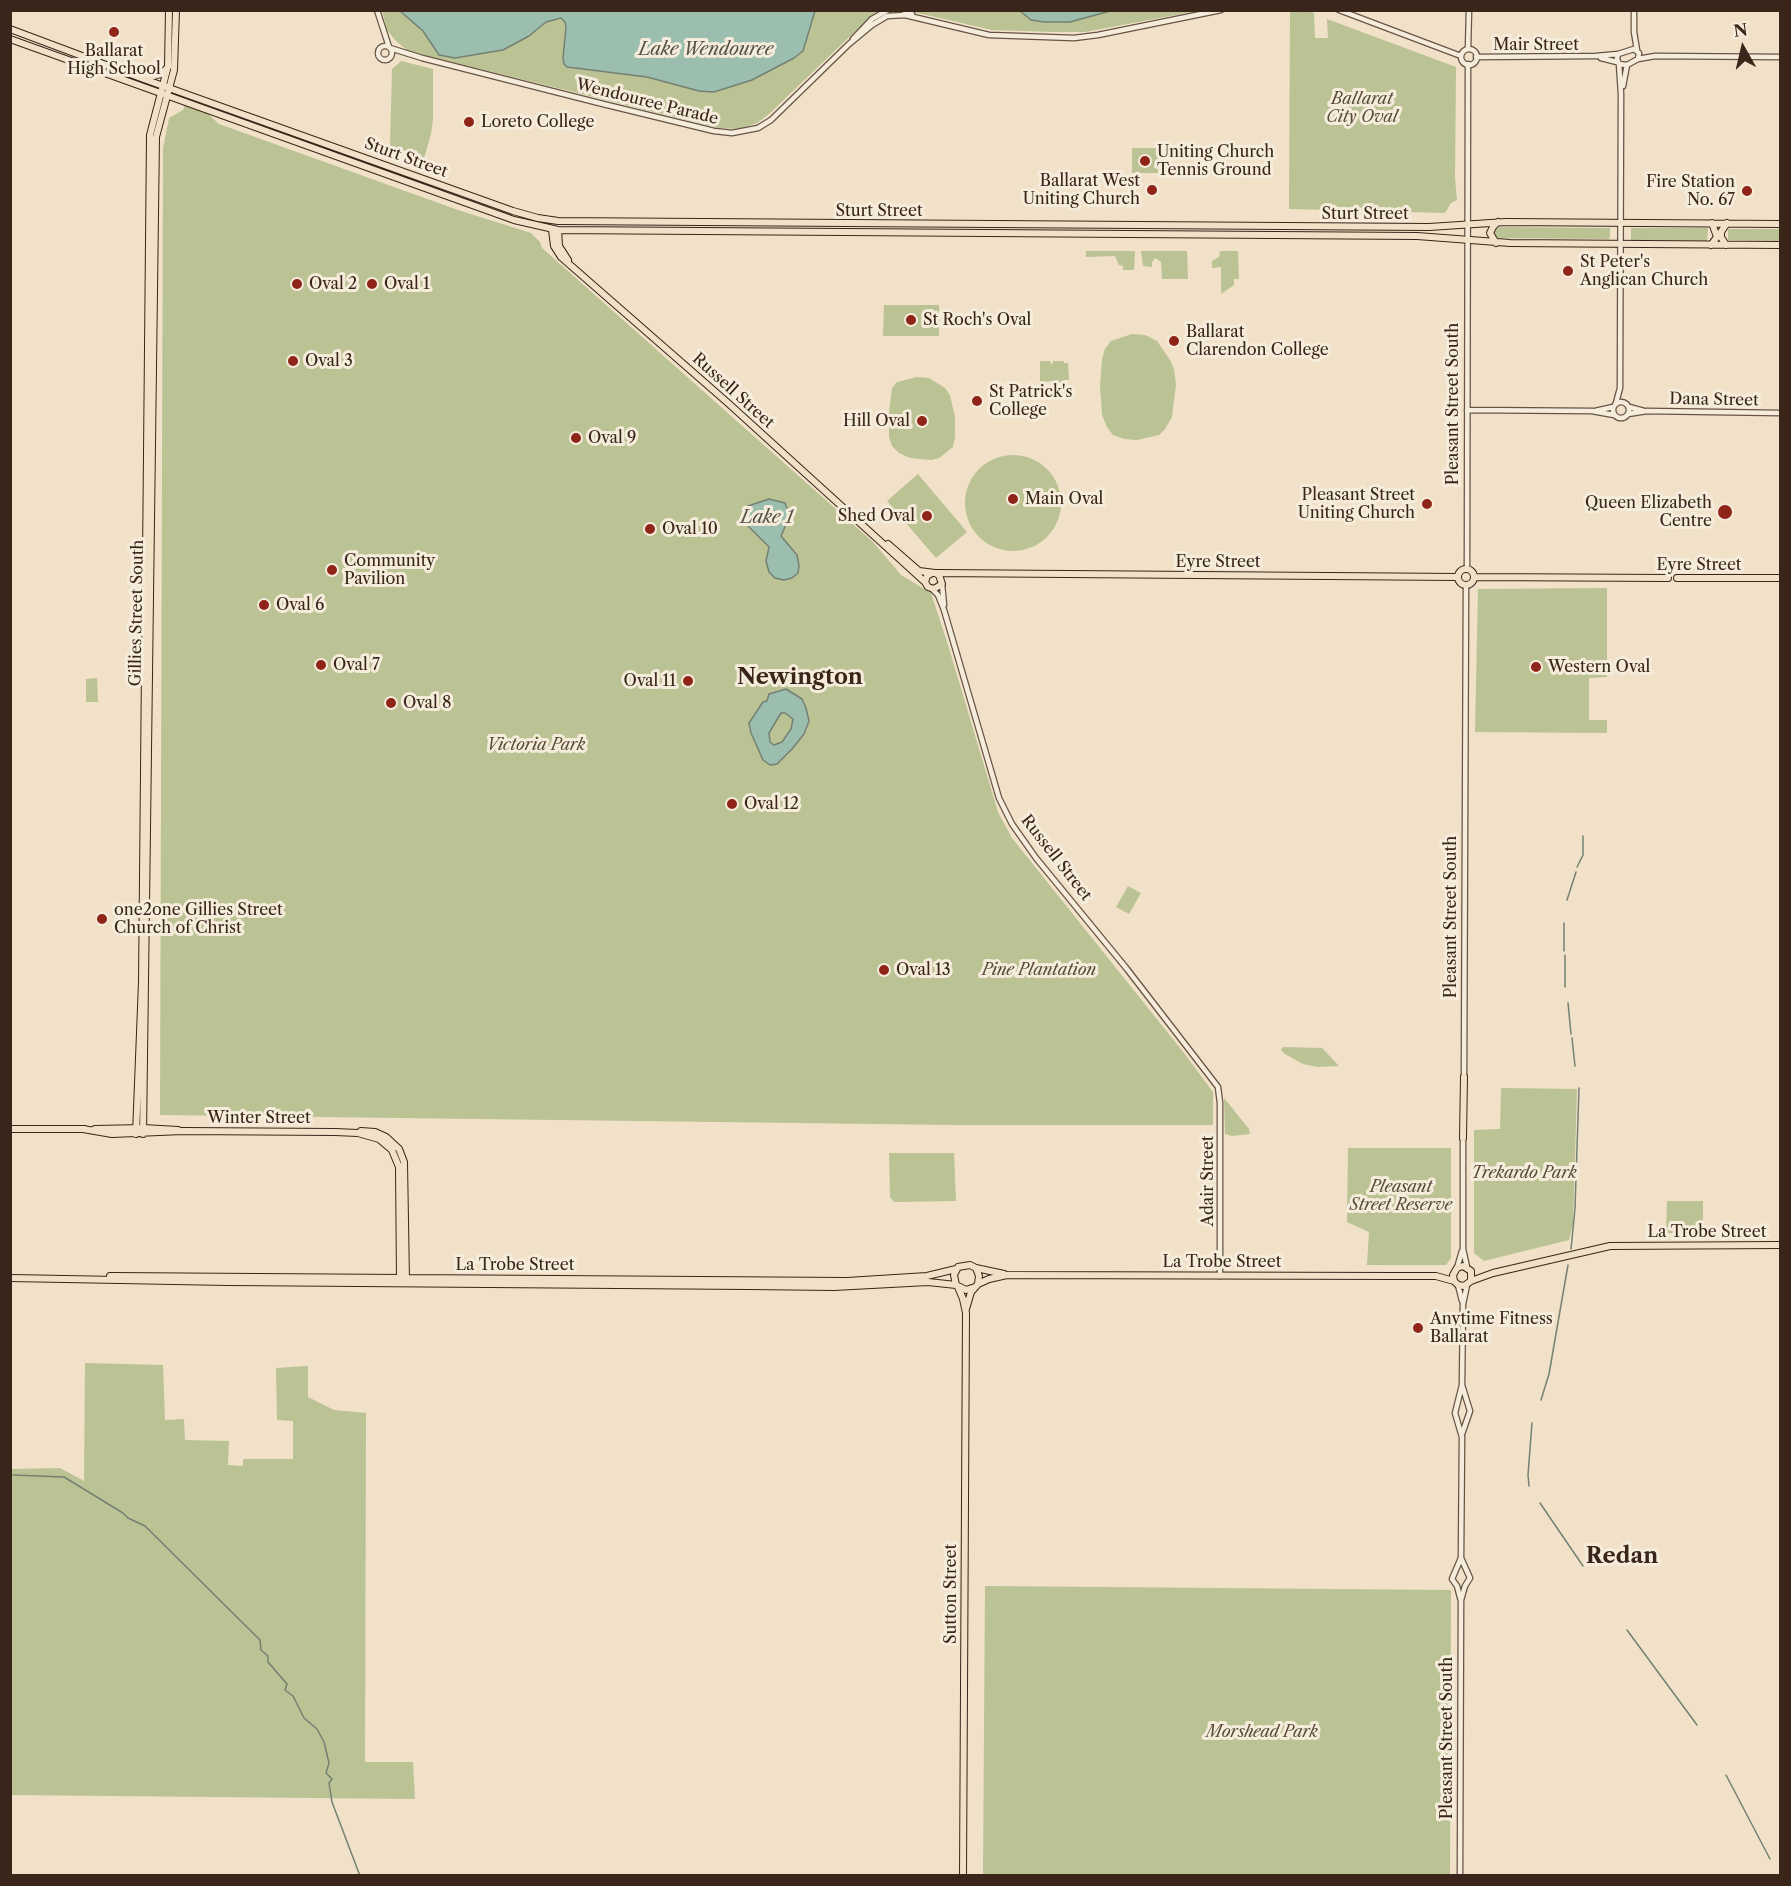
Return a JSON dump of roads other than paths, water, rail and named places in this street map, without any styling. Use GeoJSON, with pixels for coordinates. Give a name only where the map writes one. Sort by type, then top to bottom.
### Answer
{"type":"FeatureCollection","features":[{"type":"Feature","properties":{"kind":"main road"},"geometry":{"type":"LineString","coordinates":[[167,91],[169,10]]}},
{"type":"Feature","properties":{"kind":"main road"},"geometry":{"type":"LineString","coordinates":[[167,91],[175,57],[176,10]]}},
{"type":"Feature","properties":{"kind":"main road","name":"Sturt Street"},"geometry":{"type":"LineString","coordinates":[[10,29],[141,78],[167,91],[514,220],[555,230],[1417,236],[1497,243],[1780,245]]}},
{"type":"Feature","properties":{"kind":"main road","name":"Sturt Street"},"geometry":{"type":"LineString","coordinates":[[10,39],[513,211],[555,221],[1262,227],[1434,227],[1498,222],[1780,224]]}},
{"type":"Feature","properties":{"kind":"main road"},"geometry":{"type":"LineString","coordinates":[[141,78],[157,76],[168,66]]}},
{"type":"Feature","properties":{"kind":"main road","name":"Gillies Street South"},"geometry":{"type":"LineString","coordinates":[[140,1131],[144,982],[152,208],[157,133],[167,91]]}},
{"type":"Feature","properties":{"kind":"main road"},"geometry":{"type":"LineString","coordinates":[[1497,243],[1491,237],[1490,232],[1498,222]]}},
{"type":"Feature","properties":{"kind":"main road"},"geometry":{"type":"LineString","coordinates":[[1712,223],[1717,237],[1712,245]]}},
{"type":"Feature","properties":{"kind":"main road"},"geometry":{"type":"LineString","coordinates":[[1726,223],[1721,235],[1726,245]]}},
{"type":"Feature","properties":{"kind":"main road","name":"Russell Street"},"geometry":{"type":"LineString","coordinates":[[555,230],[561,254],[925,582]]}},
{"type":"Feature","properties":{"kind":"main road","name":"Russell Street"},"geometry":{"type":"LineString","coordinates":[[909,566],[921,572],[934,573]]}},
{"type":"Feature","properties":{"kind":"main road"},"geometry":{"type":"LineString","coordinates":[[1467,569],[1474,577],[1472,583],[1466,585],[1460,583],[1458,577],[1461,571],[1467,569]]}},
{"type":"Feature","properties":{"kind":"main road"},"geometry":{"type":"LineString","coordinates":[[934,573],[941,577],[942,583],[938,588],[932,589],[925,582],[927,576],[934,573]]}},
{"type":"Feature","properties":{"kind":"main road","name":"Eyre Street"},"geometry":{"type":"LineString","coordinates":[[934,573],[1458,577]]}},
{"type":"Feature","properties":{"kind":"main road","name":"Eyre Street"},"geometry":{"type":"LineString","coordinates":[[942,583],[956,576],[978,574]]}},
{"type":"Feature","properties":{"kind":"main road","name":"Eyre Street"},"geometry":{"type":"LineString","coordinates":[[1474,577],[1668,578]]}},
{"type":"Feature","properties":{"kind":"main road","name":"Eyre Street"},"geometry":{"type":"LineString","coordinates":[[1677,578],[1780,579]]}},
{"type":"Feature","properties":{"kind":"main road","name":"Gillies Street South"},"geometry":{"type":"LineString","coordinates":[[140,1131],[136,1106],[144,982]]}},
{"type":"Feature","properties":{"kind":"main road","name":"Pleasant Street South"},"geometry":{"type":"LineString","coordinates":[[1463,1138],[1464,1077]]}},
{"type":"Feature","properties":{"kind":"main road","name":"Winter Street"},"geometry":{"type":"LineString","coordinates":[[10,1129],[83,1129],[103,1133],[140,1131],[375,1132],[386,1137],[406,1171],[403,1281]]}},
{"type":"Feature","properties":{"kind":"main road","name":"La Trobe Street"},"geometry":{"type":"LineString","coordinates":[[1436,1276],[1456,1283],[1469,1283],[1493,1273],[1616,1245],[1780,1245]]}},
{"type":"Feature","properties":{"kind":"main road"},"geometry":{"type":"LineString","coordinates":[[966,1264],[976,1268],[980,1276],[976,1285],[966,1290],[957,1286],[954,1278],[957,1269],[966,1264]]}},
{"type":"Feature","properties":{"kind":"main road","name":"La Trobe Street"},"geometry":{"type":"LineString","coordinates":[[976,1268],[1007,1275],[1436,1276],[1455,1270],[1469,1269],[1493,1273]]}},
{"type":"Feature","properties":{"kind":"main road","name":"La Trobe Street"},"geometry":{"type":"LineString","coordinates":[[608,1282],[847,1281],[927,1276],[957,1269]]}},
{"type":"Feature","properties":{"kind":"main road"},"geometry":{"type":"LineString","coordinates":[[1469,1269],[1469,1283]]}},
{"type":"Feature","properties":{"kind":"main road"},"geometry":{"type":"LineString","coordinates":[[1455,1270],[1456,1283]]}},
{"type":"Feature","properties":{"kind":"main road","name":"La Trobe Street"},"geometry":{"type":"LineString","coordinates":[[976,1285],[1007,1275]]}},
{"type":"Feature","properties":{"kind":"main road","name":"La Trobe Street"},"geometry":{"type":"LineString","coordinates":[[10,1278],[521,1281],[834,1287],[928,1282],[957,1286]]}},
{"type":"Feature","properties":{"kind":"main road","name":"Sutton Street"},"geometry":{"type":"LineString","coordinates":[[963,1875],[966,1313],[969,1298],[976,1285]]}},
{"type":"Feature","properties":{"kind":"main road","name":"Sutton Street"},"geometry":{"type":"LineString","coordinates":[[957,1286],[966,1313]]}},
{"type":"Feature","properties":{"kind":"street"},"geometry":{"type":"LineString","coordinates":[[377,10],[382,30],[392,53],[389,60]]}},
{"type":"Feature","properties":{"kind":"street","name":"Wendouree Parade"},"geometry":{"type":"LineString","coordinates":[[849,44],[869,21],[888,10]]}},
{"type":"Feature","properties":{"kind":"street","name":"Wendouree Parade"},"geometry":{"type":"LineString","coordinates":[[902,10],[917,17]]}},
{"type":"Feature","properties":{"kind":"street","name":"Wendouree Parade"},"geometry":{"type":"LineString","coordinates":[[390,48],[714,131],[732,133],[753,130],[771,120],[849,44],[884,17],[897,15],[917,17],[989,35],[1074,38],[1221,10]]}},
{"type":"Feature","properties":{"kind":"street"},"geometry":{"type":"LineString","coordinates":[[1339,10],[1461,56]]}},
{"type":"Feature","properties":{"kind":"street"},"geometry":{"type":"LineString","coordinates":[[1468,10],[1468,49]]}},
{"type":"Feature","properties":{"kind":"street"},"geometry":{"type":"LineString","coordinates":[[1634,10],[1638,59]]}},
{"type":"Feature","properties":{"kind":"street"},"geometry":{"type":"LineString","coordinates":[[382,30],[379,58],[384,61],[409,54]]}},
{"type":"Feature","properties":{"kind":"street"},"geometry":{"type":"LineString","coordinates":[[1629,50],[1634,32]]}},
{"type":"Feature","properties":{"kind":"street"},"geometry":{"type":"LineString","coordinates":[[379,49],[384,46],[390,48]]}},
{"type":"Feature","properties":{"kind":"street"},"geometry":{"type":"LineString","coordinates":[[1468,49],[1475,52],[1476,57],[1474,62],[1468,64],[1463,62],[1461,56],[1463,51],[1468,49]]}},
{"type":"Feature","properties":{"kind":"street","name":"Mair Street"},"geometry":{"type":"LineString","coordinates":[[1476,57],[1596,56],[1618,54],[1629,50],[1637,51]]}},
{"type":"Feature","properties":{"kind":"street"},"geometry":{"type":"LineString","coordinates":[[1637,51],[1655,56]]}},
{"type":"Feature","properties":{"kind":"street"},"geometry":{"type":"LineString","coordinates":[[1467,410],[1592,411],[1614,415],[1620,388],[1621,94],[1618,54]]}},
{"type":"Feature","properties":{"kind":"street","name":"Mair Street"},"geometry":{"type":"LineString","coordinates":[[1596,56],[1627,65]]}},
{"type":"Feature","properties":{"kind":"street"},"geometry":{"type":"LineString","coordinates":[[1621,94],[1627,65],[1638,59],[1655,56],[1780,57]]}},
{"type":"Feature","properties":{"kind":"street","name":"Pleasant Street South"},"geometry":{"type":"LineString","coordinates":[[1467,569],[1468,64]]}},
{"type":"Feature","properties":{"kind":"street","name":"Russell Street"},"geometry":{"type":"LineString","coordinates":[[555,221],[555,230]]}},
{"type":"Feature","properties":{"kind":"street"},"geometry":{"type":"LineString","coordinates":[[1620,388],[1628,414]]}},
{"type":"Feature","properties":{"kind":"street"},"geometry":{"type":"LineString","coordinates":[[1592,411],[1615,405]]}},
{"type":"Feature","properties":{"kind":"street","name":"Dana Street"},"geometry":{"type":"LineString","coordinates":[[1615,405],[1627,405],[1647,411]]}},
{"type":"Feature","properties":{"kind":"street","name":"Dana Street"},"geometry":{"type":"LineString","coordinates":[[1614,415],[1622,418],[1628,414],[1647,411],[1780,413]]}},
{"type":"Feature","properties":{"kind":"street","name":"Eyre Street"},"geometry":{"type":"LineString","coordinates":[[1668,578],[1677,578]]}},
{"type":"Feature","properties":{"kind":"street","name":"Russell Street"},"geometry":{"type":"LineString","coordinates":[[942,583],[944,610]]}},
{"type":"Feature","properties":{"kind":"street","name":"Pleasant Street South"},"geometry":{"type":"LineString","coordinates":[[1464,1077],[1466,585]]}},
{"type":"Feature","properties":{"kind":"street","name":"Russell Street"},"geometry":{"type":"LineString","coordinates":[[932,589],[938,595],[944,610],[999,798],[1008,817],[1036,858],[1127,969],[1218,1087]]}},
{"type":"Feature","properties":{"kind":"street","name":"Adair Street"},"geometry":{"type":"LineString","coordinates":[[1218,1087],[1220,1103],[1220,1276]]}},
{"type":"Feature","properties":{"kind":"street","name":"Pleasant Street South"},"geometry":{"type":"LineString","coordinates":[[1463,1138],[1463,1249],[1469,1269]]}},
{"type":"Feature","properties":{"kind":"street","name":"Pleasant Street South"},"geometry":{"type":"LineString","coordinates":[[1455,1270],[1463,1249]]}},
{"type":"Feature","properties":{"kind":"street"},"geometry":{"type":"LineString","coordinates":[[1456,1283],[1463,1304]]}},
{"type":"Feature","properties":{"kind":"street"},"geometry":{"type":"LineString","coordinates":[[1462,1437],[1455,1413],[1462,1385],[1463,1304],[1469,1283]]}},
{"type":"Feature","properties":{"kind":"street"},"geometry":{"type":"LineString","coordinates":[[1461,1558],[1470,1578],[1465,1586],[1457,1586],[1452,1579],[1461,1558],[1462,1437],[1470,1410],[1462,1385]]}},
{"type":"Feature","properties":{"kind":"street"},"geometry":{"type":"LineString","coordinates":[[1457,1406],[1467,1405]]}},
{"type":"Feature","properties":{"kind":"street"},"geometry":{"type":"LineString","coordinates":[[1457,1417],[1462,1419],[1467,1417]]}},
{"type":"Feature","properties":{"kind":"street"},"geometry":{"type":"LineString","coordinates":[[1457,1570],[1465,1570]]}},
{"type":"Feature","properties":{"kind":"street","name":"Pleasant Street South"},"geometry":{"type":"LineString","coordinates":[[1457,1586],[1461,1601]]}},
{"type":"Feature","properties":{"kind":"street","name":"Pleasant Street South"},"geometry":{"type":"LineString","coordinates":[[1460,1875],[1461,1601],[1465,1586]]}},
{"type":"Feature","properties":{"kind":"water","name":"Lake Wendouree"},"geometry":{"type":"Polygon","coordinates":[[[400,11],[815,11],[803,51],[752,80],[714,92],[699,91],[647,77],[567,67],[563,58],[566,27],[561,18],[546,22],[529,36],[503,50],[455,58],[439,55],[423,31],[400,11]]]}},
{"type":"Feature","properties":{"kind":"water"},"geometry":{"type":"Polygon","coordinates":[[[1020,11],[1110,11],[1070,22],[1044,22],[1031,20],[1020,11]]]}},
{"type":"Feature","properties":{"kind":"water","name":"Lake 1"},"geometry":{"type":"Polygon","coordinates":[[[769,499],[785,503],[788,520],[781,536],[797,555],[798,573],[784,580],[775,578],[769,572],[766,561],[769,547],[747,525],[744,515],[748,506],[769,499]]]}},
{"type":"Feature","properties":{"kind":"water"},"geometry":{"type":"Polygon","coordinates":[[[786,689],[802,699],[809,721],[804,734],[792,749],[777,764],[770,765],[763,760],[749,723],[763,702],[767,701],[769,694],[786,689]],[[781,713],[769,733],[770,742],[774,745],[782,742],[791,729],[793,719],[781,713]]]}},
{"type":"Feature","properties":{"kind":"waterway"},"geometry":{"type":"LineString","coordinates":[[1577,867],[1583,855],[1583,836]]}},
{"type":"Feature","properties":{"kind":"waterway"},"geometry":{"type":"LineString","coordinates":[[1567,900],[1576,872]]}},
{"type":"Feature","properties":{"kind":"waterway"},"geometry":{"type":"LineString","coordinates":[[1564,923],[1564,951]]}},
{"type":"Feature","properties":{"kind":"waterway"},"geometry":{"type":"LineString","coordinates":[[1565,955],[1565,987]]}},
{"type":"Feature","properties":{"kind":"waterway"},"geometry":{"type":"LineString","coordinates":[[1568,1003],[1571,1034]]}},
{"type":"Feature","properties":{"kind":"waterway"},"geometry":{"type":"LineString","coordinates":[[1572,1038],[1575,1066]]}},
{"type":"Feature","properties":{"kind":"waterway"},"geometry":{"type":"LineString","coordinates":[[1571,1249],[1575,1208],[1579,1088]]}},
{"type":"Feature","properties":{"kind":"waterway"},"geometry":{"type":"LineString","coordinates":[[1541,1400],[1549,1374],[1568,1265]]}},
{"type":"Feature","properties":{"kind":"waterway"},"geometry":{"type":"LineString","coordinates":[[1529,1486],[1532,1423]]}},
{"type":"Feature","properties":{"kind":"waterway"},"geometry":{"type":"LineString","coordinates":[[13,1475],[64,1477],[128,1518],[145,1526],[260,1640],[261,1650],[268,1656],[268,1662],[287,1684],[285,1690],[293,1696],[304,1718],[317,1729],[324,1742],[329,1763],[326,1773],[332,1779],[329,1783],[332,1802],[360,1876]]}},
{"type":"Feature","properties":{"kind":"waterway"},"geometry":{"type":"LineString","coordinates":[[1540,1503],[1583,1566]]}},
{"type":"Feature","properties":{"kind":"waterway"},"geometry":{"type":"LineString","coordinates":[[1627,1630],[1697,1725]]}},
{"type":"Feature","properties":{"kind":"waterway"},"geometry":{"type":"LineString","coordinates":[[1726,1775],[1770,1859]]}},
{"type":"Feature","properties":{"kind":"place","name":"Ballarat High School"},"geometry":{"type":"Point","coordinates":[114,32]}},
{"type":"Feature","properties":{"kind":"place","name":"Loreto College"},"geometry":{"type":"Point","coordinates":[469,122]}},
{"type":"Feature","properties":{"kind":"place","name":"Uniting Church Tennis Ground"},"geometry":{"type":"Point","coordinates":[1145,161]}},
{"type":"Feature","properties":{"kind":"place","name":"Ballarat West Uniting Church"},"geometry":{"type":"Point","coordinates":[1152,190]}},
{"type":"Feature","properties":{"kind":"place","name":"Fire Station No. 67"},"geometry":{"type":"Point","coordinates":[1747,191]}},
{"type":"Feature","properties":{"kind":"place","name":"St Peter's Anglican Church"},"geometry":{"type":"Point","coordinates":[1568,271]}},
{"type":"Feature","properties":{"kind":"place","name":"Oval 2"},"geometry":{"type":"Point","coordinates":[297,284]}},
{"type":"Feature","properties":{"kind":"place","name":"Oval 1"},"geometry":{"type":"Point","coordinates":[372,284]}},
{"type":"Feature","properties":{"kind":"place","name":"St Roch's Oval"},"geometry":{"type":"Point","coordinates":[911,320]}},
{"type":"Feature","properties":{"kind":"place","name":"Ballarat Clarendon College"},"geometry":{"type":"Point","coordinates":[1174,341]}},
{"type":"Feature","properties":{"kind":"place","name":"Oval 3"},"geometry":{"type":"Point","coordinates":[293,361]}},
{"type":"Feature","properties":{"kind":"place","name":"St Patrick's College"},"geometry":{"type":"Point","coordinates":[977,401]}},
{"type":"Feature","properties":{"kind":"place","name":"Hill Oval"},"geometry":{"type":"Point","coordinates":[922,421]}},
{"type":"Feature","properties":{"kind":"place","name":"Oval 9"},"geometry":{"type":"Point","coordinates":[576,438]}},
{"type":"Feature","properties":{"kind":"place","name":"Main Oval"},"geometry":{"type":"Point","coordinates":[1013,499]}},
{"type":"Feature","properties":{"kind":"place","name":"Pleasant Street Uniting Church"},"geometry":{"type":"Point","coordinates":[1427,504]}},
{"type":"Feature","properties":{"kind":"place","name":"Queen Elizabeth Centre"},"geometry":{"type":"Point","coordinates":[1725,512]}},
{"type":"Feature","properties":{"kind":"place","name":"Shed Oval"},"geometry":{"type":"Point","coordinates":[927,516]}},
{"type":"Feature","properties":{"kind":"place","name":"Oval 10"},"geometry":{"type":"Point","coordinates":[650,529]}},
{"type":"Feature","properties":{"kind":"place","name":"Community Pavilion"},"geometry":{"type":"Point","coordinates":[332,570]}},
{"type":"Feature","properties":{"kind":"place","name":"Oval 6"},"geometry":{"type":"Point","coordinates":[264,605]}},
{"type":"Feature","properties":{"kind":"place","name":"Oval 7"},"geometry":{"type":"Point","coordinates":[321,665]}},
{"type":"Feature","properties":{"kind":"place","name":"Western Oval"},"geometry":{"type":"Point","coordinates":[1536,667]}},
{"type":"Feature","properties":{"kind":"place","name":"Oval 11"},"geometry":{"type":"Point","coordinates":[688,681]}},
{"type":"Feature","properties":{"kind":"place","name":"Oval 8"},"geometry":{"type":"Point","coordinates":[391,703]}},
{"type":"Feature","properties":{"kind":"place","name":"Oval 12"},"geometry":{"type":"Point","coordinates":[732,804]}},
{"type":"Feature","properties":{"kind":"place","name":"one2one Gillies Street Church of Christ"},"geometry":{"type":"Point","coordinates":[102,919]}},
{"type":"Feature","properties":{"kind":"place","name":"Oval 13"},"geometry":{"type":"Point","coordinates":[884,970]}},
{"type":"Feature","properties":{"kind":"place","name":"Anytime Fitness Ballarat"},"geometry":{"type":"Point","coordinates":[1418,1328]}},
{"type":"Feature","properties":{"kind":"district","name":"Newington"},"geometry":{"type":"Point","coordinates":[800,678]}},
{"type":"Feature","properties":{"kind":"district","name":"Redan"},"geometry":{"type":"Point","coordinates":[1622,1557]}},
{"type":"Feature","properties":{"kind":"park label","name":"Ballarat City Oval"},"geometry":{"type":"Point","coordinates":[1362,108]}},
{"type":"Feature","properties":{"kind":"park label","name":"Victoria Park"},"geometry":{"type":"Point","coordinates":[536,745]}},
{"type":"Feature","properties":{"kind":"park label","name":"Pine Plantation"},"geometry":{"type":"Point","coordinates":[1039,970]}},
{"type":"Feature","properties":{"kind":"park label","name":"Trekardo Park"},"geometry":{"type":"Point","coordinates":[1524,1173]}},
{"type":"Feature","properties":{"kind":"park label","name":"Pleasant Street Reserve"},"geometry":{"type":"Point","coordinates":[1401,1196]}},
{"type":"Feature","properties":{"kind":"park label","name":"Morshead Park"},"geometry":{"type":"Point","coordinates":[1262,1732]}}]}
